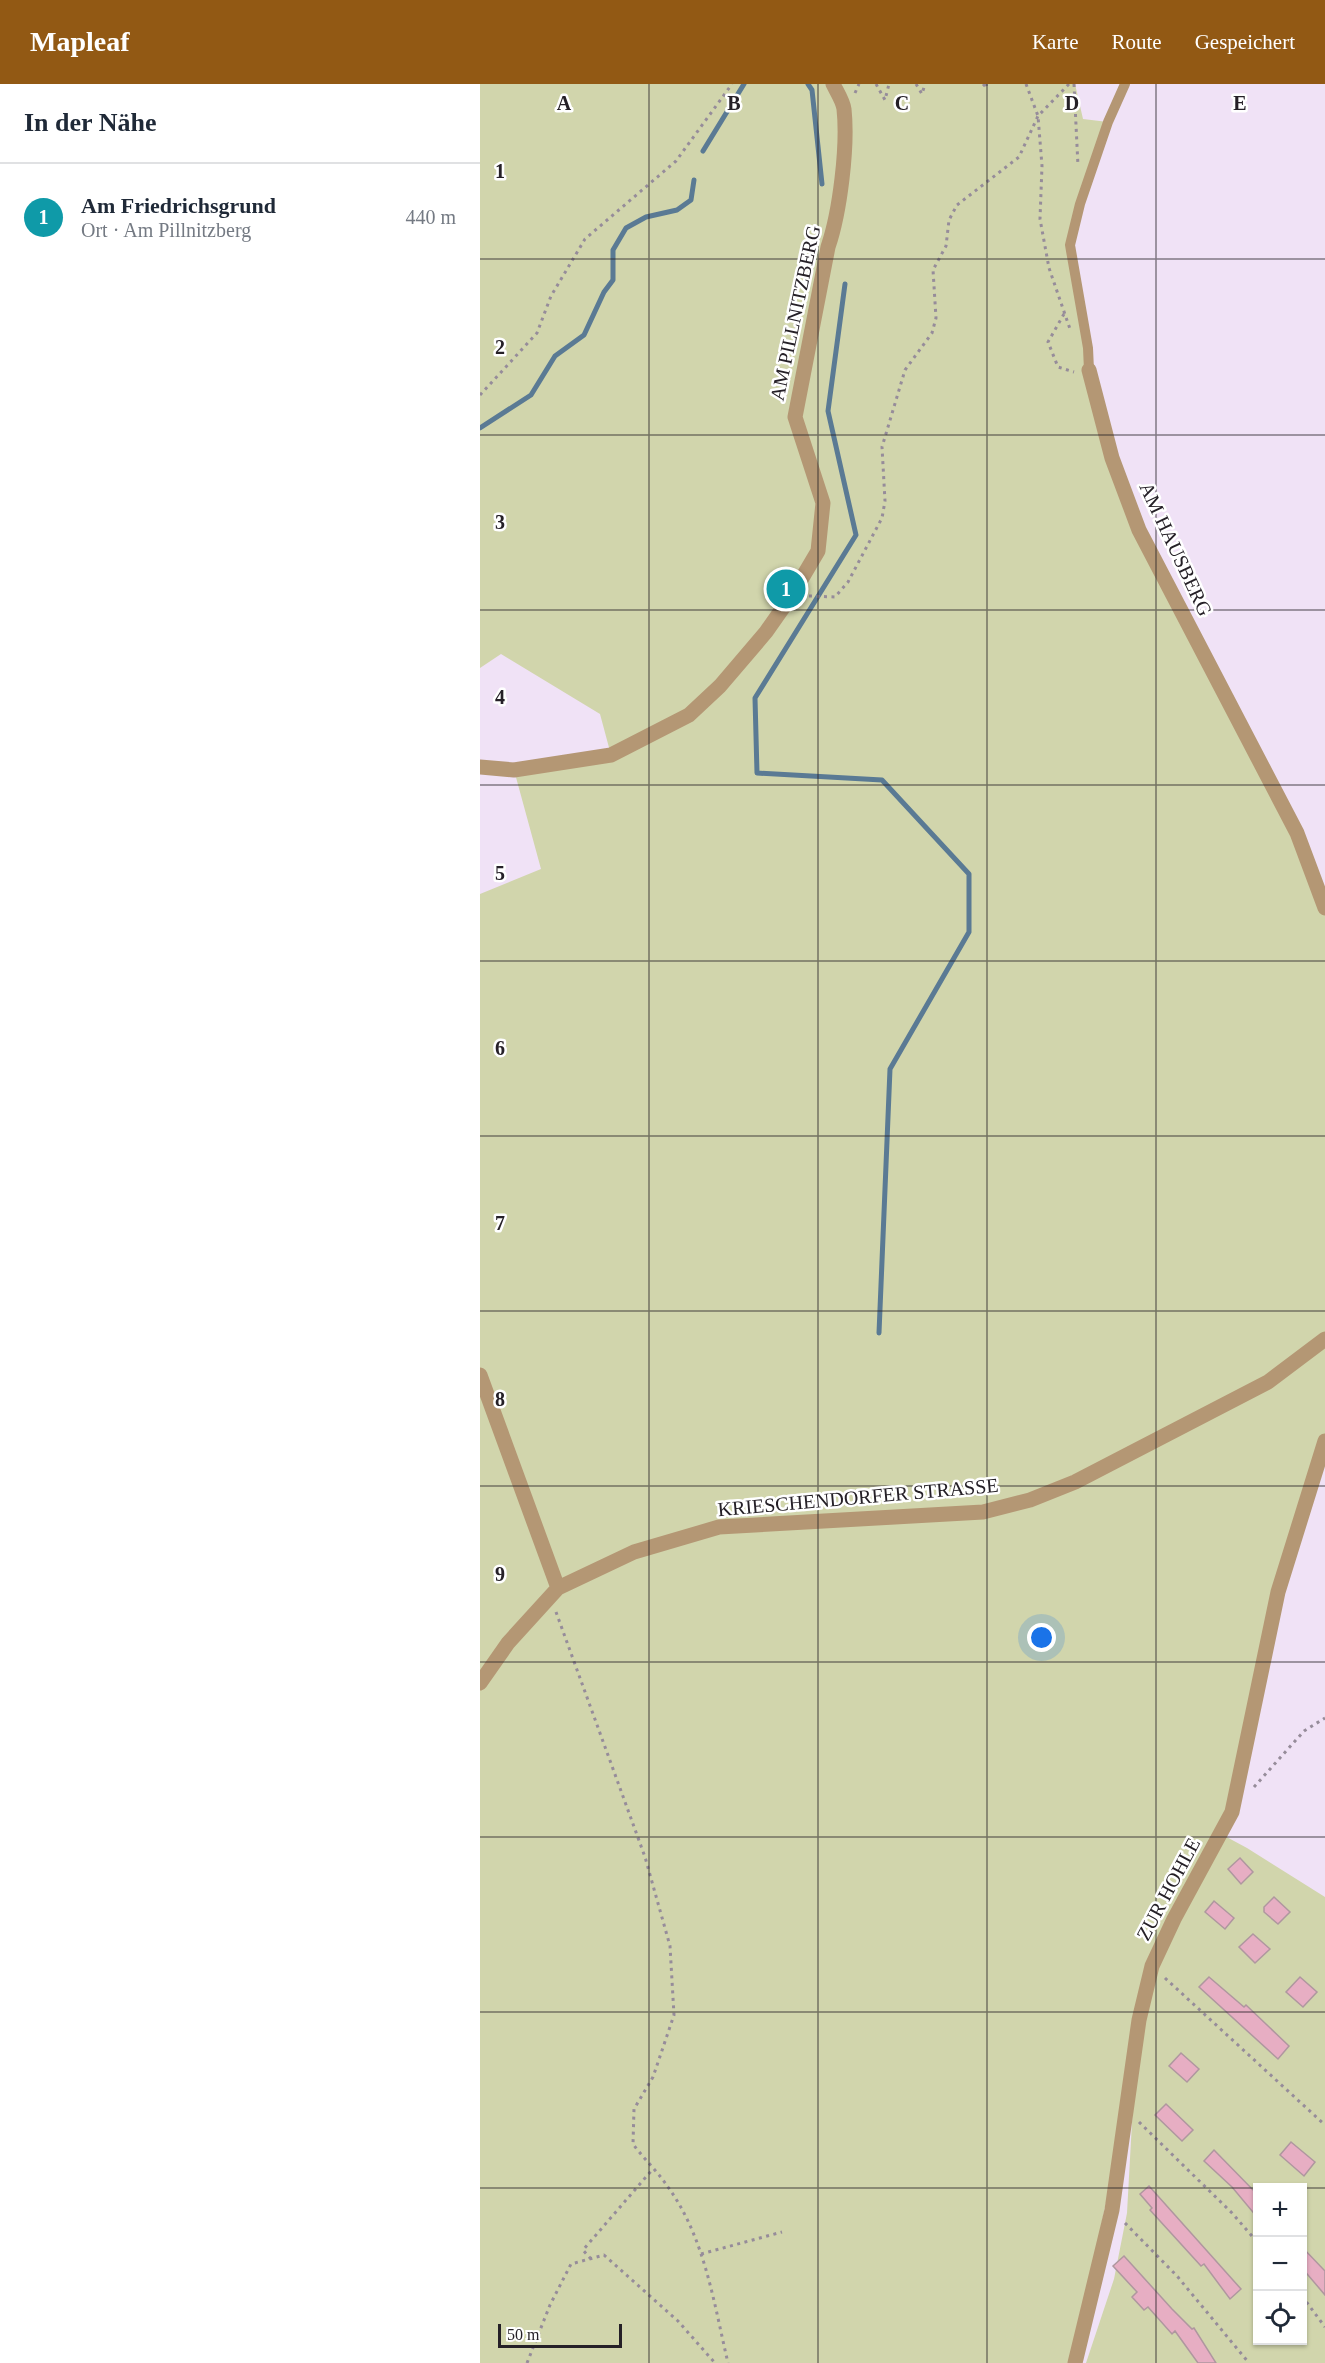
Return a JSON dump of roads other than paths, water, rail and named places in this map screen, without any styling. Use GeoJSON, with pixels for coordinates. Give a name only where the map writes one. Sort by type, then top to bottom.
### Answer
{"type":"FeatureCollection","features":[{"type":"Feature","properties":{"kind":"street","name":"AM PILLNITZBERG"},"geometry":{"type":"LineString","coordinates":[[480,767],[514,770],[611,755],[689,715],[720,686],[766,632],[792,595],[818,551],[823,503],[795,417],[828,247],[835,226],[839,191],[844,107],[833,84]]}},
{"type":"Feature","properties":{"kind":"street","name":"AM HAUSBERG"},"geometry":{"type":"LineString","coordinates":[[1089,370],[1112,458],[1139,530],[1297,833],[1325,908]]}},
{"type":"Feature","properties":{"kind":"street","name":"KRIESCHENDORFER STRASSE"},"geometry":{"type":"LineString","coordinates":[[480,1683],[508,1643],[554,1594],[634,1551],[719,1527],[983,1512],[1030,1500],[1075,1482],[1268,1382],[1325,1339]]}},
{"type":"Feature","properties":{"kind":"street"},"geometry":{"type":"LineString","coordinates":[[480,1375],[554,1594]]}},
{"type":"Feature","properties":{"kind":"street","name":"ZUR HOHLE"},"geometry":{"type":"LineString","coordinates":[[1075,2363],[1112,2210],[1139,2020],[1152,1966],[1174,1919],[1232,1812],[1278,1592],[1325,1441]]}},
{"type":"Feature","properties":{"kind":"lane","name":"AM HAUSBERG"},"geometry":{"type":"LineString","coordinates":[[1089,370],[1088,348],[1070,244],[1080,204],[1108,122],[1125,84]]}},
{"type":"Feature","properties":{"kind":"waterway"},"geometry":{"type":"LineString","coordinates":[[703,151],[744,84]]}},
{"type":"Feature","properties":{"kind":"waterway"},"geometry":{"type":"LineString","coordinates":[[808,84],[812,90],[822,184]]}},
{"type":"Feature","properties":{"kind":"waterway"},"geometry":{"type":"LineString","coordinates":[[480,428],[531,395],[555,356],[584,335],[604,292],[613,280],[613,250],[626,228],[646,217],[677,210],[691,200],[694,180]]}},
{"type":"Feature","properties":{"kind":"waterway"},"geometry":{"type":"LineString","coordinates":[[845,284],[828,411],[856,535],[755,698],[757,773],[882,780],[969,874],[969,932],[890,1069],[879,1333]]}},
{"type":"Feature","properties":{"kind":"place","name":"Am Friedrichsgrund"},"geometry":{"type":"Point","coordinates":[786,589]}}]}
